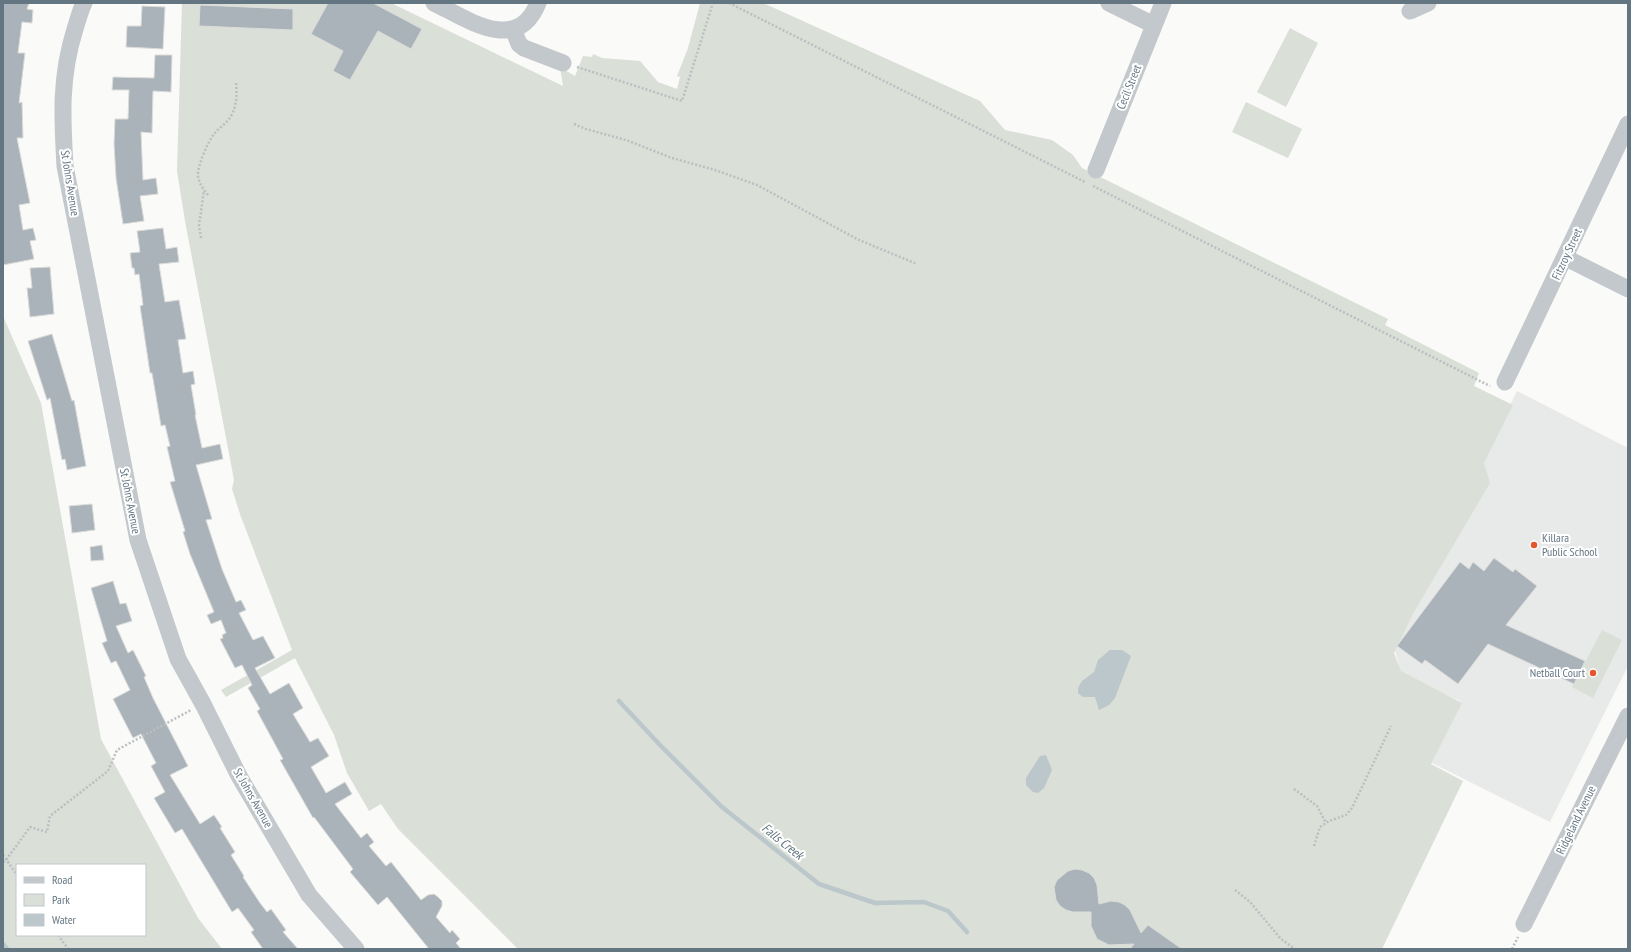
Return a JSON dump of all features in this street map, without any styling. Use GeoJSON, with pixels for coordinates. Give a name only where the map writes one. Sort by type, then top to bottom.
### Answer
{"type":"FeatureCollection","features":[{"type":"Feature","properties":{"kind":"street","name":"St Johns Avenue"},"geometry":{"type":"LineString","coordinates":[[84,3],[69,50],[63,86],[62,126],[65,166],[138,540],[178,659],[203,704],[239,776],[309,895],[356,949]]}},
{"type":"Feature","properties":{"kind":"street"},"geometry":{"type":"LineString","coordinates":[[434,3],[482,26],[493,30],[503,31],[512,29],[529,20],[538,3]]}},
{"type":"Feature","properties":{"kind":"street"},"geometry":{"type":"LineString","coordinates":[[1109,3],[1154,25]]}},
{"type":"Feature","properties":{"kind":"street","name":"Cecil Street"},"geometry":{"type":"LineString","coordinates":[[1096,170],[1163,3]]}},
{"type":"Feature","properties":{"kind":"street"},"geometry":{"type":"LineString","coordinates":[[1410,11],[1428,3]]}},
{"type":"Feature","properties":{"kind":"street"},"geometry":{"type":"LineString","coordinates":[[512,29],[519,44],[524,48],[563,63]]}},
{"type":"Feature","properties":{"kind":"street","name":"Fitzroy Street"},"geometry":{"type":"LineString","coordinates":[[1506,382],[1566,258],[1628,124]]}},
{"type":"Feature","properties":{"kind":"street"},"geometry":{"type":"LineString","coordinates":[[1566,258],[1628,289]]}},
{"type":"Feature","properties":{"kind":"street","name":"Ridgeland Avenue"},"geometry":{"type":"LineString","coordinates":[[1524,924],[1628,716]]}},
{"type":"Feature","properties":{"kind":"path"},"geometry":{"type":"LineString","coordinates":[[563,63],[682,101],[713,3]]}},
{"type":"Feature","properties":{"kind":"path"},"geometry":{"type":"LineString","coordinates":[[729,3],[1501,392],[1506,382]]}},
{"type":"Feature","properties":{"kind":"path"},"geometry":{"type":"LineString","coordinates":[[208,195],[198,178],[198,169],[214,134],[230,118],[234,110],[237,97],[236,83]]}},
{"type":"Feature","properties":{"kind":"path"},"geometry":{"type":"LineString","coordinates":[[574,124],[586,129],[626,140],[672,158],[757,185],[859,240],[917,264]]}},
{"type":"Feature","properties":{"kind":"path"},"geometry":{"type":"LineString","coordinates":[[201,238],[199,226],[204,190]]}},
{"type":"Feature","properties":{"kind":"path"},"geometry":{"type":"LineString","coordinates":[[3,862],[30,827],[47,832],[50,816],[108,771],[117,750],[203,704]]}},
{"type":"Feature","properties":{"kind":"path"},"geometry":{"type":"LineString","coordinates":[[1314,846],[1320,827],[1346,815],[1352,808],[1391,726]]}},
{"type":"Feature","properties":{"kind":"path"},"geometry":{"type":"LineString","coordinates":[[1294,789],[1317,806],[1326,823]]}},
{"type":"Feature","properties":{"kind":"path"},"geometry":{"type":"LineString","coordinates":[[3,855],[16,874]]}},
{"type":"Feature","properties":{"kind":"path"},"geometry":{"type":"LineString","coordinates":[[1234,890],[1250,902],[1281,939],[1295,949]]}},
{"type":"Feature","properties":{"kind":"path"},"geometry":{"type":"LineString","coordinates":[[59,936],[68,949]]}},
{"type":"Feature","properties":{"kind":"shaded area","name":"Killara Public School"},"geometry":{"type":"Polygon","coordinates":[[[1517,391],[1628,448],[1628,666],[1550,822],[1430,762],[1460,701],[1401,674],[1393,643],[1517,391]]]}},
{"type":"Feature","properties":{"kind":"green space"},"geometry":{"type":"Polygon","coordinates":[[[182,3],[391,3],[563,86],[560,67],[575,76],[583,56],[592,57],[593,54],[602,58],[640,61],[658,82],[677,89],[680,77],[677,76],[688,48],[700,3],[763,3],[980,101],[1005,130],[1052,140],[1073,155],[1082,168],[1388,319],[1385,325],[1479,373],[1474,386],[1513,405],[1484,463],[1490,483],[1414,612],[1394,653],[1401,671],[1462,703],[1431,764],[1463,781],[1382,949],[518,949],[398,829],[381,804],[369,811],[347,773],[334,735],[295,658],[226,697],[221,690],[292,650],[241,517],[232,489],[234,480],[185,221],[177,171],[182,3]]]}},
{"type":"Feature","properties":{"kind":"green space"},"geometry":{"type":"Polygon","coordinates":[[[1290,28],[1318,43],[1286,107],[1257,92],[1290,28]]]}},
{"type":"Feature","properties":{"kind":"green space"},"geometry":{"type":"Polygon","coordinates":[[[1246,102],[1302,129],[1288,158],[1232,132],[1246,102]]]}},
{"type":"Feature","properties":{"kind":"green space"},"geometry":{"type":"Polygon","coordinates":[[[3,316],[41,403],[101,739],[198,918],[222,949],[3,949],[3,316]]]}},
{"type":"Feature","properties":{"kind":"green space","name":"Netball Court"},"geometry":{"type":"Polygon","coordinates":[[[1602,630],[1622,640],[1593,698],[1572,687],[1602,630]]]}},
{"type":"Feature","properties":{"kind":"water"},"geometry":{"type":"Polygon","coordinates":[[[1110,650],[1122,650],[1131,656],[1115,698],[1109,705],[1099,710],[1095,697],[1083,697],[1078,693],[1078,688],[1082,681],[1094,672],[1098,660],[1110,650]]]}},
{"type":"Feature","properties":{"kind":"water"},"geometry":{"type":"Polygon","coordinates":[[[1046,755],[1052,770],[1044,788],[1038,793],[1033,792],[1026,785],[1026,778],[1040,756],[1046,755]]]}},
{"type":"Feature","properties":{"kind":"building"},"geometry":{"type":"Polygon","coordinates":[[[3,3],[29,3],[27,9],[33,10],[32,23],[22,22],[18,53],[25,53],[19,103],[22,102],[23,138],[17,138],[30,203],[19,205],[23,230],[33,228],[36,240],[30,241],[34,259],[3,265],[3,3]]]}},
{"type":"Feature","properties":{"kind":"building"},"geometry":{"type":"Polygon","coordinates":[[[328,3],[373,3],[422,29],[411,49],[378,31],[350,80],[333,71],[343,51],[311,34],[328,3]]]}},
{"type":"Feature","properties":{"kind":"building"},"geometry":{"type":"Polygon","coordinates":[[[200,5],[293,9],[293,30],[199,26],[200,5]]]}},
{"type":"Feature","properties":{"kind":"building"},"geometry":{"type":"Polygon","coordinates":[[[142,6],[165,7],[163,49],[126,47],[127,26],[141,26],[142,6]]]}},
{"type":"Feature","properties":{"kind":"building"},"geometry":{"type":"Polygon","coordinates":[[[155,55],[172,55],[171,92],[153,91],[152,133],[141,132],[143,180],[156,178],[158,194],[140,196],[144,221],[123,224],[116,178],[114,144],[115,119],[128,119],[129,90],[112,90],[113,77],[154,78],[155,55]]]}},
{"type":"Feature","properties":{"kind":"building"},"geometry":{"type":"Polygon","coordinates":[[[163,228],[166,249],[177,247],[179,262],[159,264],[165,302],[179,300],[186,339],[178,340],[183,373],[193,371],[195,384],[191,385],[195,415],[202,448],[220,444],[223,459],[196,465],[212,519],[206,520],[222,569],[236,602],[241,600],[246,610],[239,613],[253,640],[263,636],[275,658],[255,668],[270,694],[289,683],[303,708],[293,714],[310,742],[318,738],[329,756],[311,767],[326,793],[345,782],[352,794],[335,804],[361,838],[367,833],[374,842],[369,846],[386,866],[391,862],[421,900],[428,895],[434,894],[442,901],[442,906],[436,917],[450,933],[452,930],[460,939],[456,943],[461,949],[429,949],[387,897],[378,905],[350,872],[353,869],[314,817],[313,818],[280,760],[283,759],[257,711],[260,709],[248,688],[252,685],[242,665],[235,668],[220,639],[223,638],[222,635],[226,633],[221,620],[211,624],[207,615],[214,612],[190,554],[183,532],[185,531],[170,482],[175,481],[167,447],[170,446],[165,425],[161,426],[152,373],[150,373],[140,306],[143,305],[139,274],[135,275],[134,268],[132,268],[130,253],[140,252],[137,231],[163,228]]]}},
{"type":"Feature","properties":{"kind":"building"},"geometry":{"type":"Polygon","coordinates":[[[50,267],[54,314],[30,317],[27,288],[32,288],[30,268],[50,267]]]}},
{"type":"Feature","properties":{"kind":"building"},"geometry":{"type":"Polygon","coordinates":[[[52,334],[72,401],[74,400],[86,466],[67,470],[65,459],[62,460],[50,398],[47,400],[28,341],[52,334]]]}},
{"type":"Feature","properties":{"kind":"building"},"geometry":{"type":"Polygon","coordinates":[[[92,504],[95,530],[72,533],[69,506],[92,504]]]}},
{"type":"Feature","properties":{"kind":"building"},"geometry":{"type":"Polygon","coordinates":[[[102,545],[104,560],[91,561],[90,547],[102,545]]]}},
{"type":"Feature","properties":{"kind":"building"},"geometry":{"type":"Polygon","coordinates":[[[1494,558],[1513,572],[1515,569],[1537,586],[1506,625],[1585,661],[1574,684],[1488,644],[1458,684],[1425,660],[1422,664],[1397,646],[1460,562],[1469,569],[1473,562],[1484,571],[1494,558]]]}},
{"type":"Feature","properties":{"kind":"building"},"geometry":{"type":"Polygon","coordinates":[[[113,581],[120,604],[126,603],[132,621],[116,626],[128,653],[133,650],[146,676],[144,677],[153,698],[188,766],[170,775],[200,824],[214,815],[235,852],[231,855],[244,876],[243,877],[267,912],[271,909],[286,930],[283,932],[298,949],[263,949],[251,932],[254,930],[238,908],[232,912],[182,829],[175,833],[154,798],[165,792],[151,766],[156,763],[141,734],[133,738],[113,699],[130,690],[116,661],[111,663],[102,643],[107,641],[91,588],[113,581]]]}},
{"type":"Feature","properties":{"kind":"building"},"geometry":{"type":"Polygon","coordinates":[[[1075,869],[1089,873],[1094,878],[1097,885],[1099,904],[1111,901],[1119,902],[1125,905],[1130,910],[1141,933],[1148,925],[1182,949],[1130,949],[1134,944],[1109,945],[1097,939],[1091,926],[1091,912],[1073,912],[1066,910],[1060,906],[1056,900],[1054,887],[1057,880],[1068,871],[1075,869]]]}},
{"type":"Feature","properties":{"kind":"waterway","name":"Falls Creek"},"geometry":{"type":"LineString","coordinates":[[619,701],[660,745],[722,807],[819,884],[875,903],[924,902],[948,911],[967,932]]}},
{"type":"Feature","properties":{"kind":"waterway"},"geometry":{"type":"LineString","coordinates":[[3,944],[7,949]]}},
{"type":"Feature","properties":{"kind":"place","name":"Killara Public School"},"geometry":{"type":"Point","coordinates":[1534,545]}},
{"type":"Feature","properties":{"kind":"place","name":"Netball Court"},"geometry":{"type":"Point","coordinates":[1593,673]}}]}
